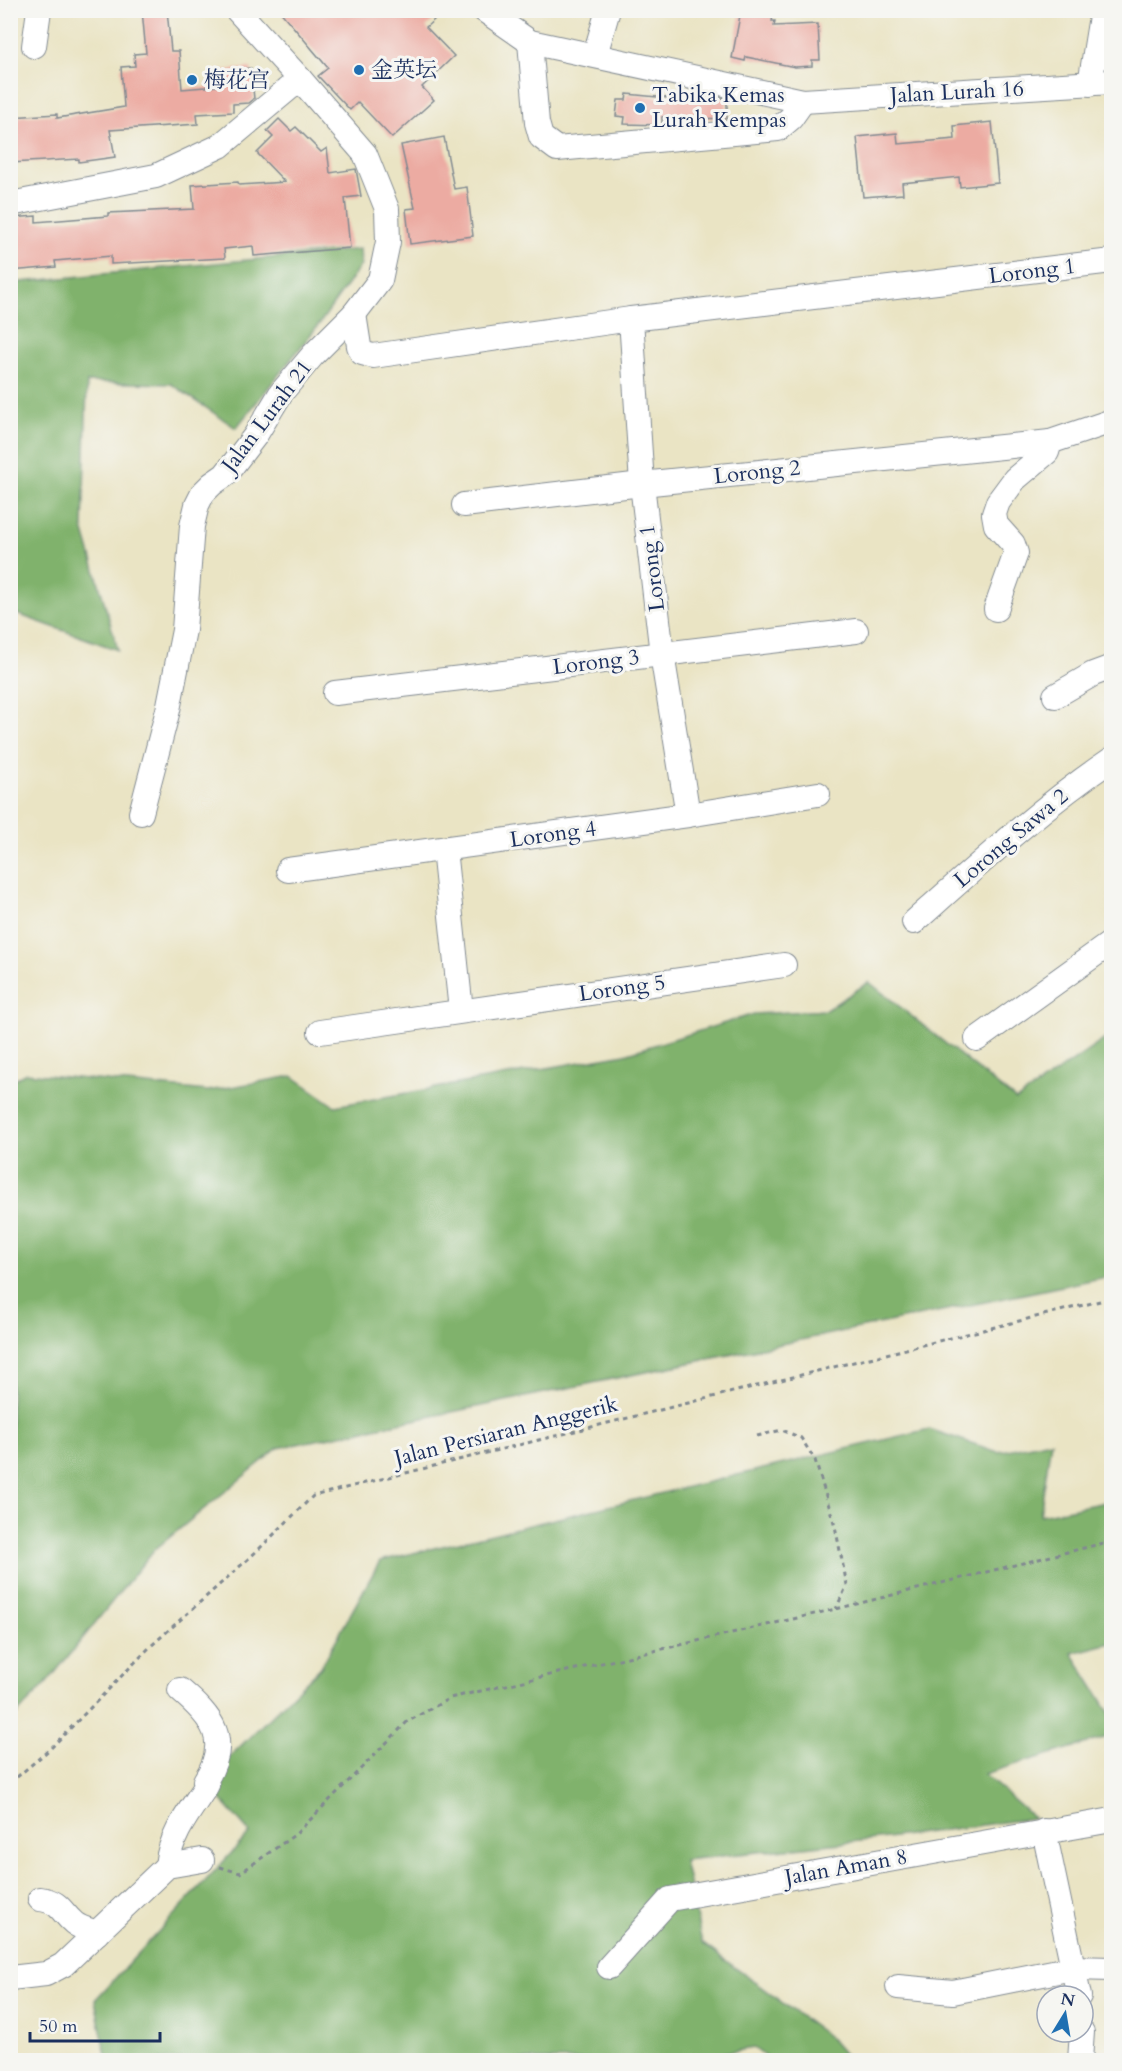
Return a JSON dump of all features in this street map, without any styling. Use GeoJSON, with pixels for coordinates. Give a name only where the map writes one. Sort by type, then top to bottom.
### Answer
{"type":"FeatureCollection","features":[{"type":"Feature","properties":{"kind":"street"},"geometry":{"type":"LineString","coordinates":[[34,46],[39,10]]}},
{"type":"Feature","properties":{"kind":"street","name":"Jalan Lurah 21"},"geometry":{"type":"LineString","coordinates":[[141,813],[168,711],[184,630],[192,526],[197,505],[203,493],[225,475],[249,444],[280,393],[354,314],[380,280],[388,242],[387,209],[365,154],[237,10]]}},
{"type":"Feature","properties":{"kind":"street"},"geometry":{"type":"LineString","coordinates":[[484,10],[530,42],[537,123],[542,137],[557,149],[778,129],[791,118],[803,101]]}},
{"type":"Feature","properties":{"kind":"street"},"geometry":{"type":"LineString","coordinates":[[595,55],[608,10]]}},
{"type":"Feature","properties":{"kind":"street"},"geometry":{"type":"LineString","coordinates":[[1101,83],[1102,10]]}},
{"type":"Feature","properties":{"kind":"street","name":"Jalan Lurah 16"},"geometry":{"type":"LineString","coordinates":[[530,42],[803,101],[1101,83]]}},
{"type":"Feature","properties":{"kind":"street"},"geometry":{"type":"LineString","coordinates":[[10,204],[156,177],[220,146],[300,79]]}},
{"type":"Feature","properties":{"kind":"street","name":"Lorong 1"},"geometry":{"type":"LineString","coordinates":[[354,314],[362,353],[373,356],[631,319],[1112,261]]}},
{"type":"Feature","properties":{"kind":"street","name":"Lorong 1"},"geometry":{"type":"LineString","coordinates":[[631,319],[642,484],[662,654],[688,815]]}},
{"type":"Feature","properties":{"kind":"street","name":"Lorong 2"},"geometry":{"type":"LineString","coordinates":[[464,505],[642,484],[1050,442],[1112,421]]}},
{"type":"Feature","properties":{"kind":"street"},"geometry":{"type":"LineString","coordinates":[[996,609],[1016,553],[1013,544],[996,525],[993,514],[998,502],[1015,479],[1047,452],[1050,442]]}},
{"type":"Feature","properties":{"kind":"street","name":"Lorong 3"},"geometry":{"type":"LineString","coordinates":[[335,693],[856,631]]}},
{"type":"Feature","properties":{"kind":"street"},"geometry":{"type":"LineString","coordinates":[[1055,696],[1093,674],[1112,668]]}},
{"type":"Feature","properties":{"kind":"street","name":"Lorong Sawa 2"},"geometry":{"type":"LineString","coordinates":[[914,922],[994,850],[1077,782],[1112,759]]}},
{"type":"Feature","properties":{"kind":"street","name":"Lorong 4"},"geometry":{"type":"LineString","coordinates":[[288,870],[688,815],[818,794]]}},
{"type":"Feature","properties":{"kind":"street"},"geometry":{"type":"LineString","coordinates":[[444,849],[461,1011]]}},
{"type":"Feature","properties":{"kind":"street"},"geometry":{"type":"LineString","coordinates":[[977,1039],[1112,942]]}},
{"type":"Feature","properties":{"kind":"street","name":"Lorong 5"},"geometry":{"type":"LineString","coordinates":[[320,1032],[784,965]]}},
{"type":"Feature","properties":{"kind":"street"},"geometry":{"type":"LineString","coordinates":[[167,1866],[168,1852],[173,1839],[207,1785],[205,1781],[213,1768],[218,1750],[218,1738],[209,1718],[180,1690]]}},
{"type":"Feature","properties":{"kind":"street","name":"Jalan Aman 8"},"geometry":{"type":"LineString","coordinates":[[609,1967],[670,1899],[1112,1820]]}},
{"type":"Feature","properties":{"kind":"street"},"geometry":{"type":"LineString","coordinates":[[1044,1831],[1076,1984]]}},
{"type":"Feature","properties":{"kind":"street"},"geometry":{"type":"LineString","coordinates":[[10,1978],[46,1974],[63,1965],[167,1866],[202,1860]]}},
{"type":"Feature","properties":{"kind":"street"},"geometry":{"type":"LineString","coordinates":[[40,1899],[51,1900],[75,1923],[97,1933]]}},
{"type":"Feature","properties":{"kind":"street"},"geometry":{"type":"LineString","coordinates":[[898,1987],[953,1992],[1073,1968],[1112,1969]]}},
{"type":"Feature","properties":{"kind":"street"},"geometry":{"type":"LineString","coordinates":[[1080,2061],[1081,2044]]}},
{"type":"Feature","properties":{"kind":"path","name":"Jalan Persiaran Anggerik"},"geometry":{"type":"LineString","coordinates":[[10,1783],[50,1749],[150,1647],[258,1550],[313,1496],[1112,1298]]}},
{"type":"Feature","properties":{"kind":"path"},"geometry":{"type":"LineString","coordinates":[[757,1436],[782,1430],[792,1434],[801,1438],[815,1460],[835,1526],[848,1585],[836,1609]]}},
{"type":"Feature","properties":{"kind":"path"},"geometry":{"type":"LineString","coordinates":[[202,1860],[240,1873],[296,1834],[406,1722],[450,1698],[836,1609],[1112,1541]]}},
{"type":"Feature","properties":{"kind":"green space"},"geometry":{"type":"Polygon","coordinates":[[[360,249],[361,265],[320,323],[236,428],[171,384],[87,382],[83,528],[118,650],[11,612],[11,283],[360,249]]]}},
{"type":"Feature","properties":{"kind":"green space"},"geometry":{"type":"Polygon","coordinates":[[[869,982],[1016,1100],[1111,1035],[1111,1276],[278,1448],[153,1551],[45,1685],[11,1720],[11,1081],[26,1073],[208,1091],[292,1076],[335,1106],[625,1054],[754,1014],[826,1010],[869,982]]]}},
{"type":"Feature","properties":{"kind":"green space"},"geometry":{"type":"Polygon","coordinates":[[[929,1429],[998,1452],[1051,1441],[1040,1515],[1111,1501],[1111,1643],[1072,1653],[1111,1715],[1111,1736],[984,1774],[1034,1818],[887,1838],[684,1860],[702,1943],[831,2039],[849,2060],[769,2060],[754,2048],[678,2060],[107,2060],[95,2000],[250,1833],[205,1781],[321,1667],[380,1561],[929,1429]]]}},
{"type":"Feature","properties":{"kind":"building"},"geometry":{"type":"Polygon","coordinates":[[[142,10],[167,10],[171,51],[179,51],[182,89],[217,86],[216,71],[251,68],[254,99],[249,103],[233,104],[233,112],[197,114],[198,124],[110,130],[115,157],[79,162],[79,159],[10,163],[10,117],[57,114],[57,118],[124,107],[121,67],[135,66],[134,54],[146,53],[142,10]]]}},
{"type":"Feature","properties":{"kind":"building"},"geometry":{"type":"Polygon","coordinates":[[[279,10],[425,10],[434,20],[426,27],[454,56],[422,87],[434,100],[392,138],[358,102],[350,110],[318,76],[328,68],[279,10]]]}},
{"type":"Feature","properties":{"kind":"building"},"geometry":{"type":"Polygon","coordinates":[[[741,10],[774,10],[772,21],[775,21],[774,26],[818,24],[820,60],[812,60],[812,66],[795,67],[746,57],[745,61],[732,58],[741,10]]]}},
{"type":"Feature","properties":{"kind":"building"},"geometry":{"type":"Polygon","coordinates":[[[627,94],[687,100],[687,95],[727,99],[727,119],[662,117],[662,125],[624,124],[625,117],[616,116],[618,100],[626,100],[627,94]]]}},
{"type":"Feature","properties":{"kind":"building"},"geometry":{"type":"Polygon","coordinates":[[[279,119],[291,131],[296,127],[321,152],[327,148],[330,173],[356,169],[361,196],[345,198],[350,248],[254,256],[253,246],[224,249],[225,258],[111,264],[111,256],[55,261],[56,267],[10,271],[10,250],[14,250],[11,218],[36,216],[36,222],[108,216],[108,213],[194,209],[192,185],[285,182],[257,153],[273,137],[267,131],[279,119]]]}},
{"type":"Feature","properties":{"kind":"building"},"geometry":{"type":"Polygon","coordinates":[[[992,122],[998,183],[960,187],[959,177],[902,183],[903,194],[863,197],[857,137],[897,133],[898,144],[955,139],[954,126],[992,122]]]}},
{"type":"Feature","properties":{"kind":"building"},"geometry":{"type":"Polygon","coordinates":[[[444,137],[454,189],[467,187],[473,236],[410,244],[406,209],[415,208],[401,145],[444,137]]]}},
{"type":"Feature","properties":{"kind":"place","name":"金英坛"},"geometry":{"type":"Point","coordinates":[359,70]}},
{"type":"Feature","properties":{"kind":"place","name":"梅花宫"},"geometry":{"type":"Point","coordinates":[192,80]}},
{"type":"Feature","properties":{"kind":"place","name":"Tabika Kemas Lurah Kempas"},"geometry":{"type":"Point","coordinates":[640,108]}}]}
